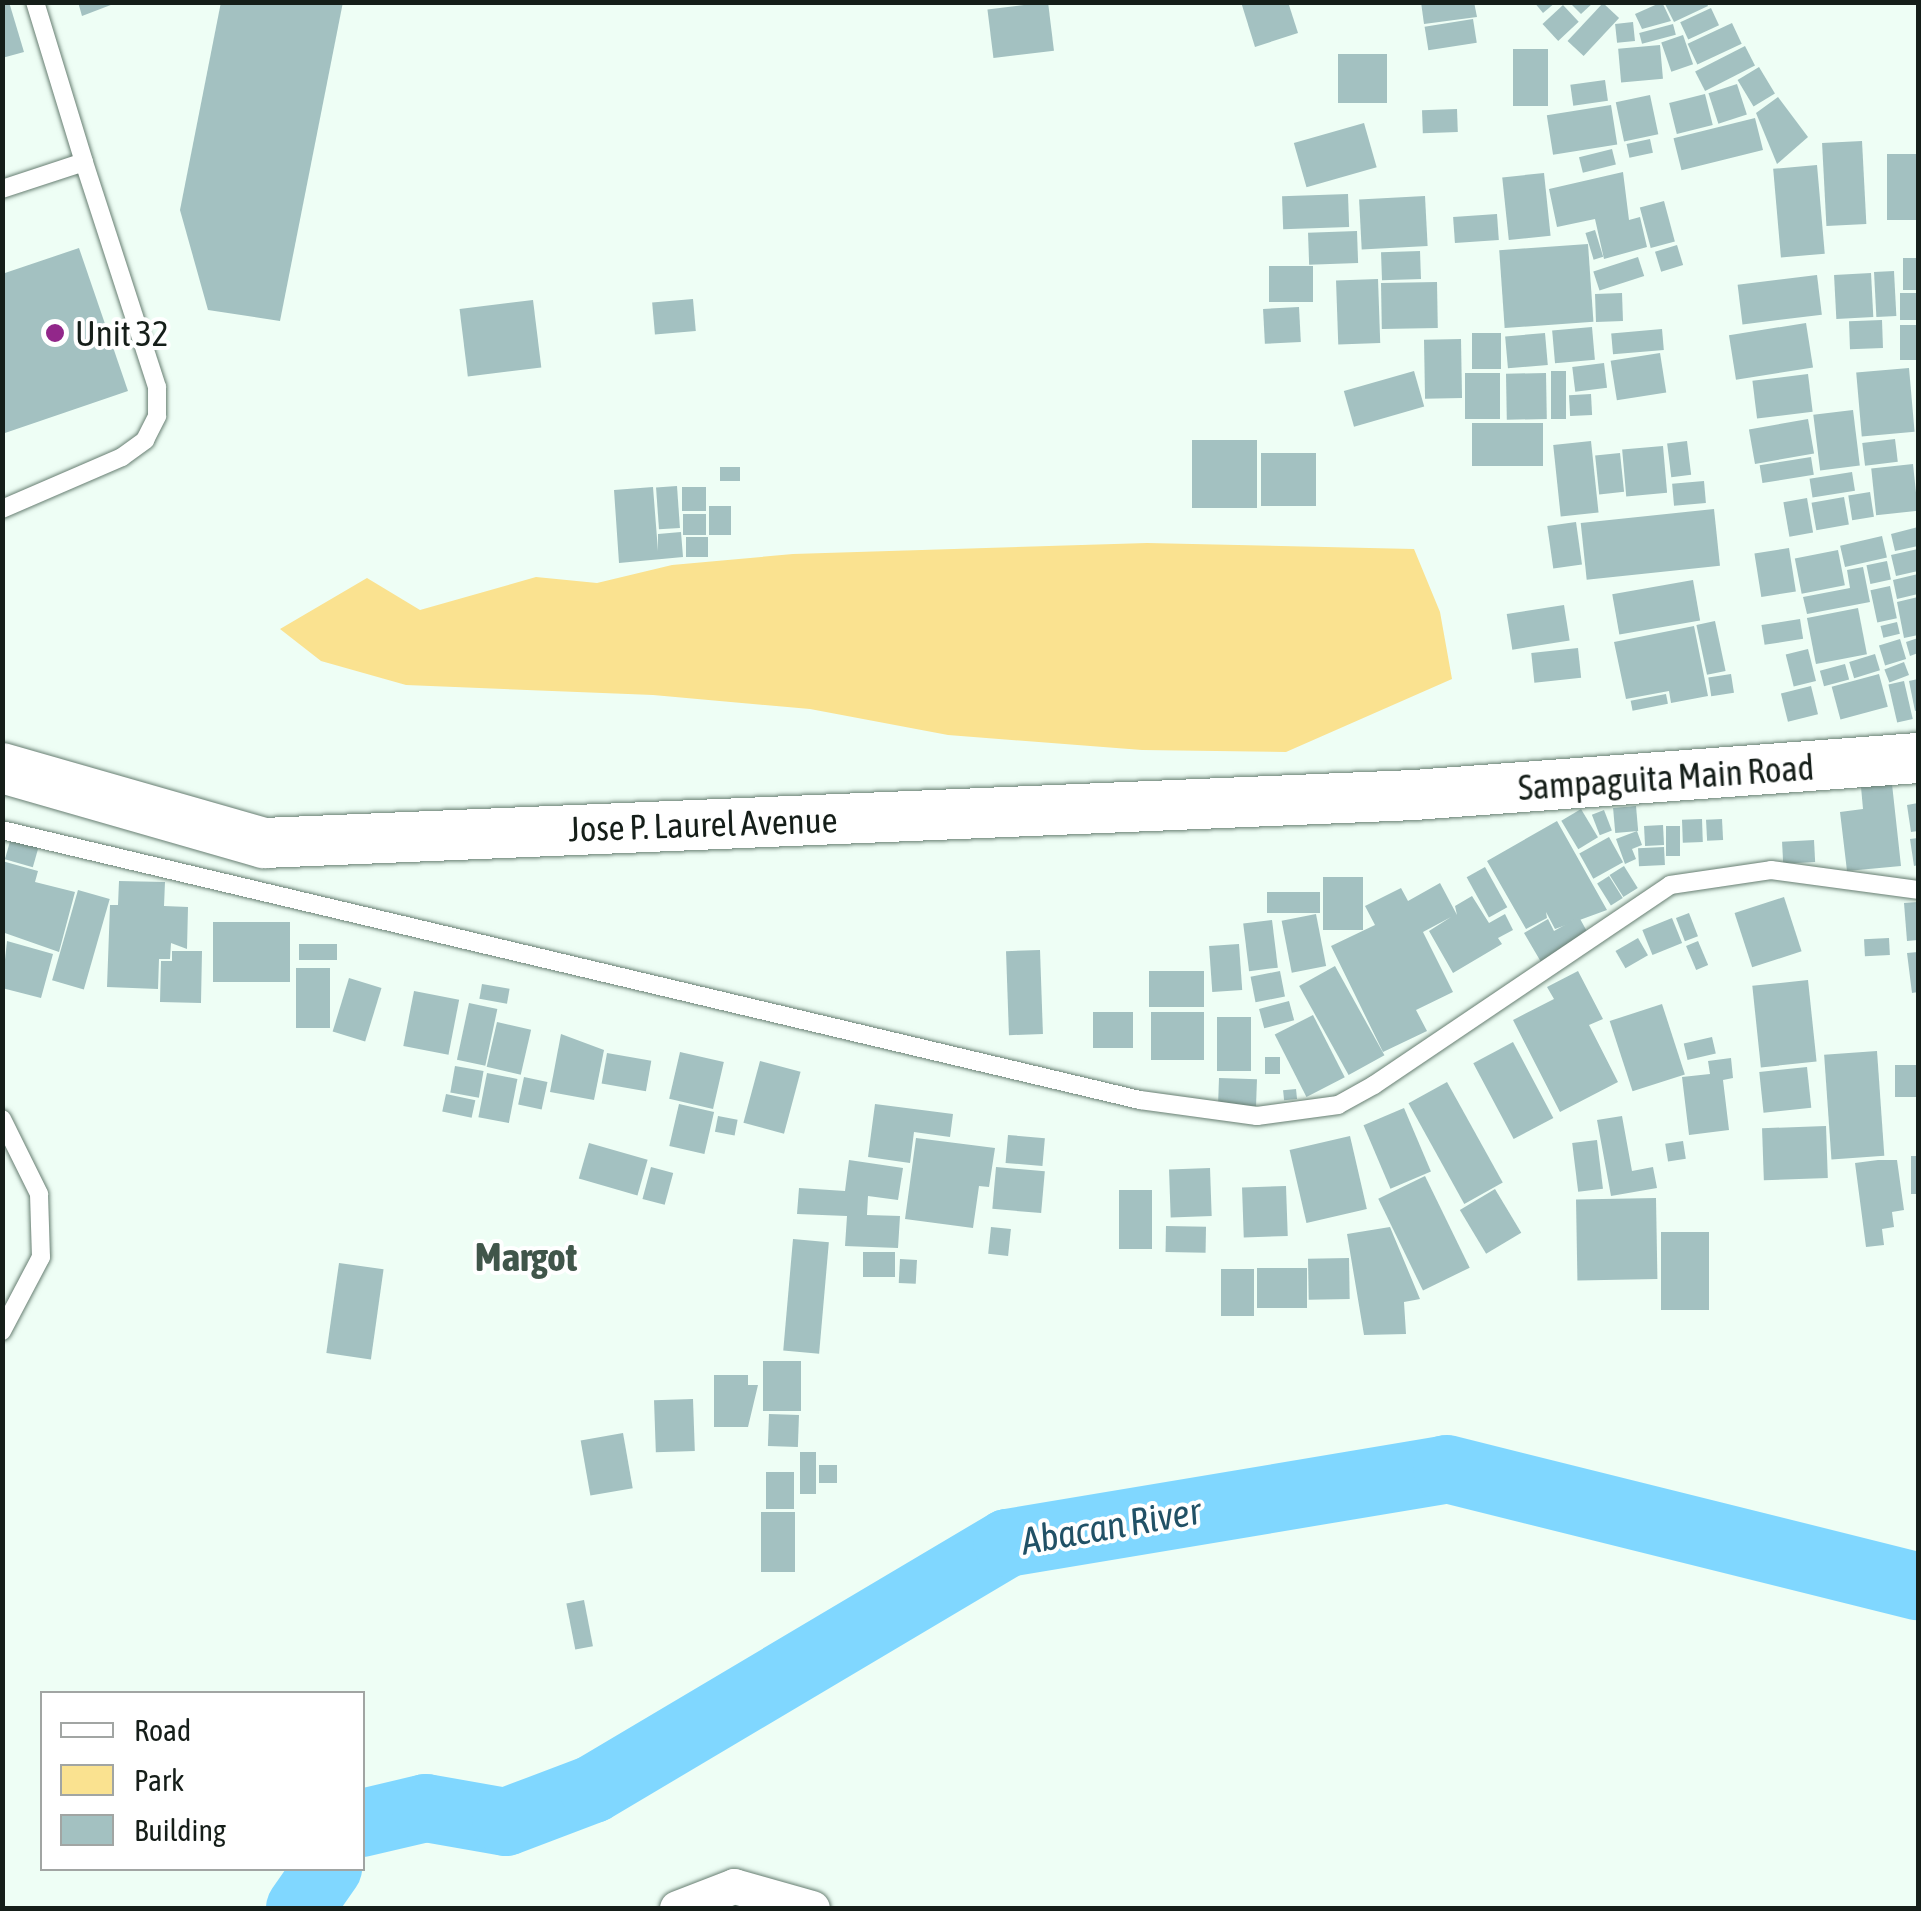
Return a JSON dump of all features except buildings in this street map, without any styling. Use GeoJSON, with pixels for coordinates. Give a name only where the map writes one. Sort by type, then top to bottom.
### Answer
{"type":"FeatureCollection","features":[{"type":"Feature","properties":{"kind":"street","name":"Sampaguita Main Road"},"geometry":{"type":"LineString","coordinates":[[1414,794],[1918,758]]}},
{"type":"Feature","properties":{"kind":"street","name":"Jose P. Laurel Avenue"},"geometry":{"type":"LineString","coordinates":[[2,768],[264,843],[1414,794]]}},
{"type":"Feature","properties":{"kind":"street"},"geometry":{"type":"LineString","coordinates":[[677,1908],[734,1886],[812,1908]]}},
{"type":"Feature","properties":{"kind":"lane"},"geometry":{"type":"LineString","coordinates":[[2,509],[122,458],[146,440],[157,416],[157,387],[35,2]]}},
{"type":"Feature","properties":{"kind":"lane"},"geometry":{"type":"LineString","coordinates":[[2,189],[84,162]]}},
{"type":"Feature","properties":{"kind":"lane"},"geometry":{"type":"LineString","coordinates":[[2,830],[1140,1100],[1257,1116],[1338,1105],[1374,1085],[1670,884],[1771,870],[1918,890]]}},
{"type":"Feature","properties":{"kind":"lane"},"geometry":{"type":"LineString","coordinates":[[2,1119],[39,1194],[42,1256],[2,1330]]}},
{"type":"Feature","properties":{"kind":"green space"},"geometry":{"type":"Polygon","coordinates":[[[1147,543],[1414,549],[1440,612],[1452,679],[1286,752],[1142,750],[948,735],[810,709],[653,695],[406,685],[321,661],[280,629],[367,578],[420,610],[536,577],[597,583],[672,565],[793,554],[1147,543]]]}},
{"type":"Feature","properties":{"kind":"waterway","name":"Abacan River"},"geometry":{"type":"LineString","coordinates":[[365,1822],[426,1808],[506,1822],[593,1789],[1007,1543],[1447,1469],[1918,1586]]}},
{"type":"Feature","properties":{"kind":"waterway","name":"Abacan River"},"geometry":{"type":"LineString","coordinates":[[300,1908],[326,1871]]}},
{"type":"Feature","properties":{"kind":"place","name":"Unit 32"},"geometry":{"type":"Point","coordinates":[55,333]}},
{"type":"Feature","properties":{"kind":"district","name":"Margot"},"geometry":{"type":"Point","coordinates":[526,1257]}}]}
